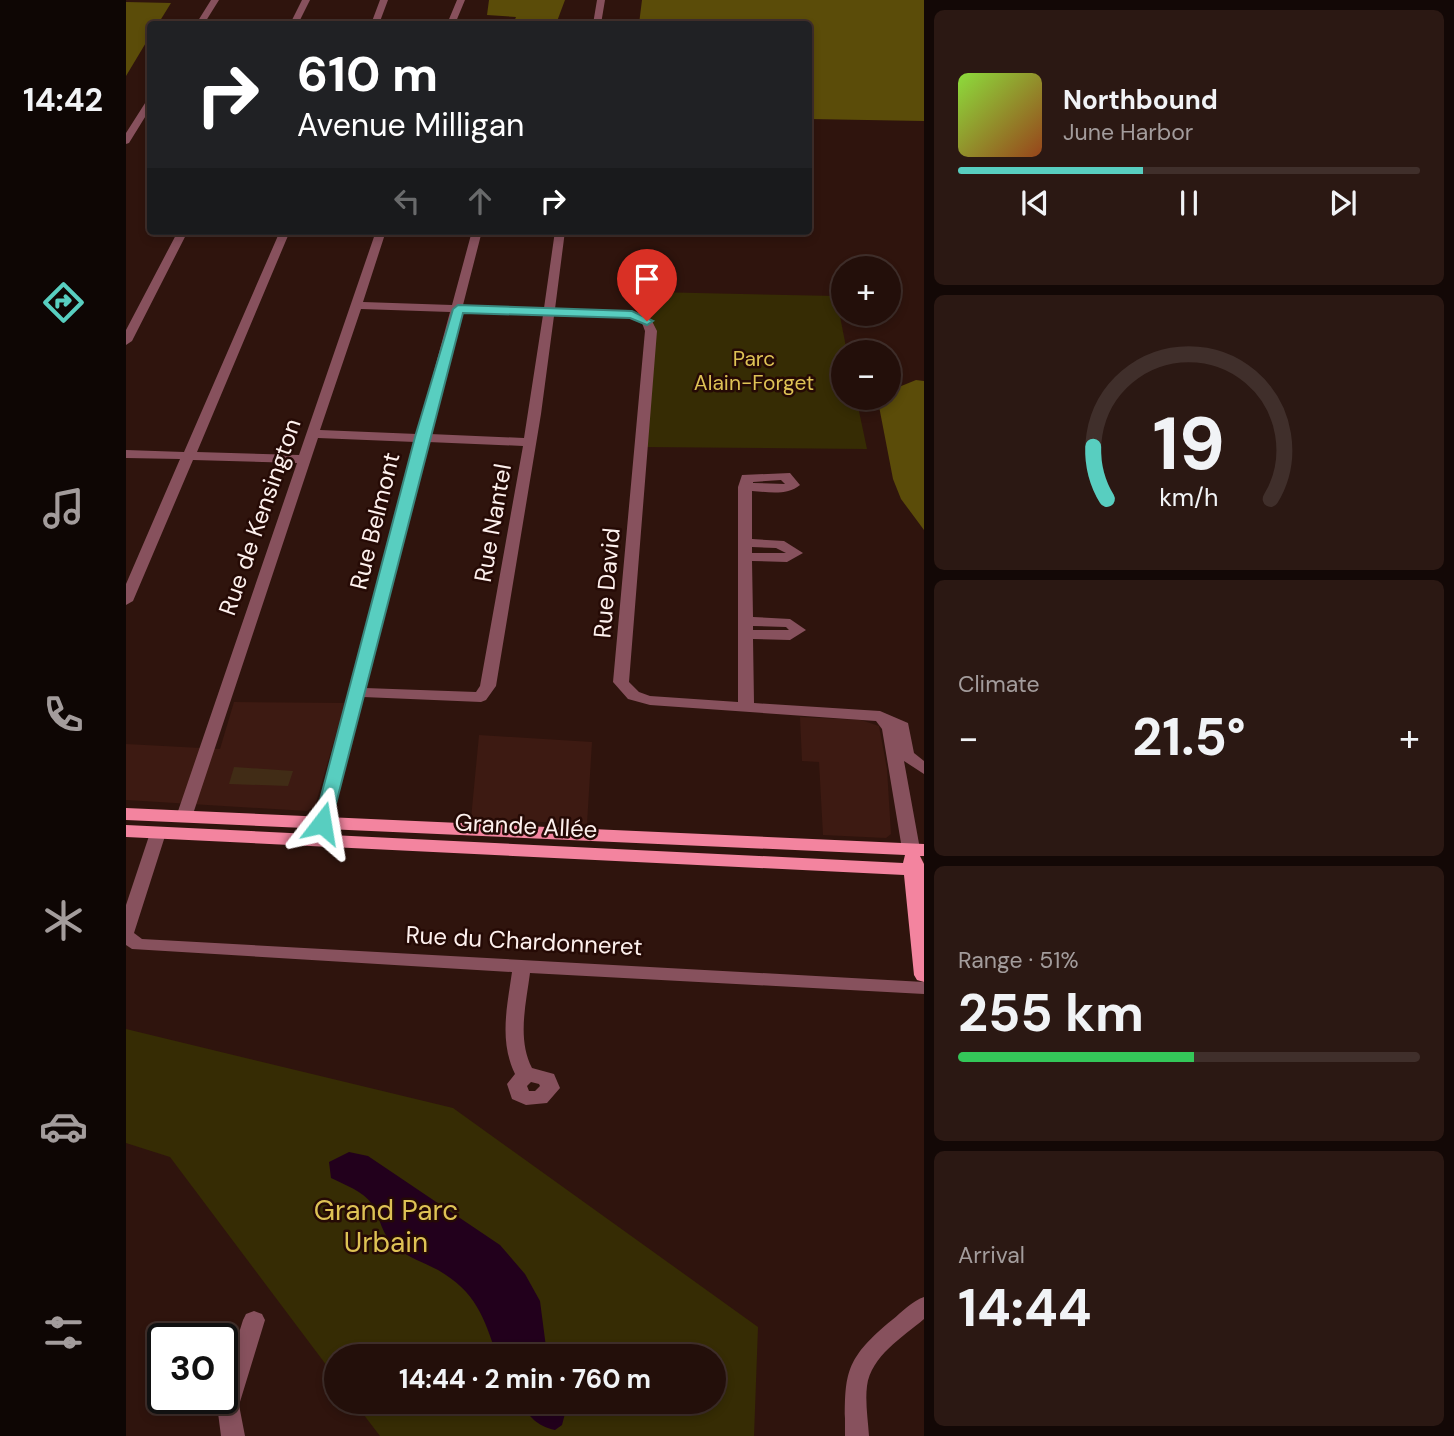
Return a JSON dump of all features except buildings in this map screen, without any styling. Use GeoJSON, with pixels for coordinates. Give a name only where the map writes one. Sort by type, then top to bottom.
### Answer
{"type":"FeatureCollection","features":[{"type":"Feature","properties":{"kind":"main road","name":"Grande Allée"},"geometry":{"type":"LineString","coordinates":[[126,814],[917,849]]}},
{"type":"Feature","properties":{"kind":"main road","name":"Grande Allée"},"geometry":{"type":"LineString","coordinates":[[126,831],[918,869]]}},
{"type":"Feature","properties":{"kind":"main road"},"geometry":{"type":"LineString","coordinates":[[917,849],[924,975]]}},
{"type":"Feature","properties":{"kind":"street"},"geometry":{"type":"LineString","coordinates":[[202,21],[215,0]]}},
{"type":"Feature","properties":{"kind":"street"},"geometry":{"type":"LineString","coordinates":[[296,21],[306,0]]}},
{"type":"Feature","properties":{"kind":"street"},"geometry":{"type":"LineString","coordinates":[[375,21],[384,0]]}},
{"type":"Feature","properties":{"kind":"street"},"geometry":{"type":"LineString","coordinates":[[453,21],[461,0]]}},
{"type":"Feature","properties":{"kind":"street"},"geometry":{"type":"LineString","coordinates":[[598,21],[601,0]]}},
{"type":"Feature","properties":{"kind":"street"},"geometry":{"type":"LineString","coordinates":[[126,117],[146,111]]}},
{"type":"Feature","properties":{"kind":"street"},"geometry":{"type":"LineString","coordinates":[[126,141],[146,111]]}},
{"type":"Feature","properties":{"kind":"street"},"geometry":{"type":"LineString","coordinates":[[126,341],[181,235]]}},
{"type":"Feature","properties":{"kind":"street"},"geometry":{"type":"LineString","coordinates":[[126,601],[283,235]]}},
{"type":"Feature","properties":{"kind":"street","name":"Rue de Kensington"},"geometry":{"type":"LineString","coordinates":[[184,817],[381,235]]}},
{"type":"Feature","properties":{"kind":"street","name":"Rue Belmont"},"geometry":{"type":"LineString","coordinates":[[322,823],[476,235]]}},
{"type":"Feature","properties":{"kind":"street","name":"Rue Nantel"},"geometry":{"type":"LineString","coordinates":[[355,692],[462,697],[481,696],[488,687],[530,442],[559,235]]}},
{"type":"Feature","properties":{"kind":"street"},"geometry":{"type":"LineString","coordinates":[[356,306],[548,312]]}},
{"type":"Feature","properties":{"kind":"street","name":"Rue David"},"geometry":{"type":"LineString","coordinates":[[548,312],[632,315],[647,321],[651,331],[621,682],[626,692],[639,699],[746,709],[880,716]]}},
{"type":"Feature","properties":{"kind":"street"},"geometry":{"type":"LineString","coordinates":[[312,435],[530,442]]}},
{"type":"Feature","properties":{"kind":"street"},"geometry":{"type":"LineString","coordinates":[[126,454],[303,459]]}},
{"type":"Feature","properties":{"kind":"street"},"geometry":{"type":"LineString","coordinates":[[746,487],[746,709]]}},
{"type":"Feature","properties":{"kind":"street"},"geometry":{"type":"LineString","coordinates":[[880,716],[902,726],[906,755],[924,769]]}},
{"type":"Feature","properties":{"kind":"street"},"geometry":{"type":"LineString","coordinates":[[880,716],[890,728],[917,849]]}},
{"type":"Feature","properties":{"kind":"street","name":"Rue du Chardonneret"},"geometry":{"type":"LineString","coordinates":[[158,833],[126,934],[138,945],[924,988]]}},
{"type":"Feature","properties":{"kind":"street"},"geometry":{"type":"LineString","coordinates":[[522,965],[513,1040],[517,1059],[526,1076]]}},
{"type":"Feature","properties":{"kind":"street"},"geometry":{"type":"LineString","coordinates":[[857,1436],[856,1385],[860,1368],[868,1357],[924,1306]]}},
{"type":"Feature","properties":{"kind":"street"},"geometry":{"type":"LineString","coordinates":[[233,1436],[228,1405],[254,1320]]}},
{"type":"Feature","properties":{"kind":"shaded area"},"geometry":{"type":"Polygon","coordinates":[[[489,0],[565,0],[557,21],[514,21],[516,17],[487,15],[489,0]]]}},
{"type":"Feature","properties":{"kind":"shaded area"},"geometry":{"type":"Polygon","coordinates":[[[642,0],[924,0],[924,121],[812,119],[812,21],[639,21],[642,0]]]}},
{"type":"Feature","properties":{"kind":"shaded area"},"geometry":{"type":"Polygon","coordinates":[[[126,2],[171,3],[160,21],[147,21],[147,41],[126,76],[126,2]]]}},
{"type":"Feature","properties":{"kind":"shaded area"},"geometry":{"type":"Polygon","coordinates":[[[916,380],[924,381],[924,530],[901,499],[893,479],[880,410],[901,410],[901,386],[916,380]]]}},
{"type":"Feature","properties":{"kind":"shaded area"},"geometry":{"type":"Polygon","coordinates":[[[234,702],[345,703],[315,806],[307,811],[126,800],[126,744],[220,749],[234,702]]]}},
{"type":"Feature","properties":{"kind":"shaded area"},"geometry":{"type":"Polygon","coordinates":[[[800,717],[861,720],[879,726],[887,769],[891,834],[886,838],[823,835],[819,762],[802,761],[800,717]]]}},
{"type":"Feature","properties":{"kind":"shaded area"},"geometry":{"type":"Polygon","coordinates":[[[479,735],[592,742],[587,824],[471,819],[479,735]]]}},
{"type":"Feature","properties":{"kind":"shaded area"},"geometry":{"type":"Polygon","coordinates":[[[349,1152],[368,1156],[500,1245],[525,1274],[540,1301],[546,1344],[493,1344],[483,1317],[461,1287],[451,1278],[410,1257],[395,1246],[368,1199],[331,1178],[329,1162],[349,1152]]]}},
{"type":"Feature","properties":{"kind":"shaded area"},"geometry":{"type":"Polygon","coordinates":[[[530,1414],[565,1414],[562,1425],[555,1430],[543,1426],[530,1414]]]}},
{"type":"Feature","properties":{"kind":"green space","name":"Parc Alain-Forget"},"geometry":{"type":"Polygon","coordinates":[[[652,292],[831,296],[831,326],[842,326],[845,340],[831,340],[831,410],[859,410],[867,449],[641,447],[652,292]]]}},
{"type":"Feature","properties":{"kind":"green space","name":"Grand Parc Urbain"},"geometry":{"type":"Polygon","coordinates":[[[126,1029],[453,1108],[758,1327],[754,1436],[380,1436],[363,1414],[726,1414],[726,1344],[324,1344],[324,1362],[170,1157],[126,1143],[126,1029]]]}},
{"type":"Feature","properties":{"kind":"route"},"geometry":{"type":"LineString","coordinates":[[322,823],[458,309],[632,315],[647,321]]}}]}
